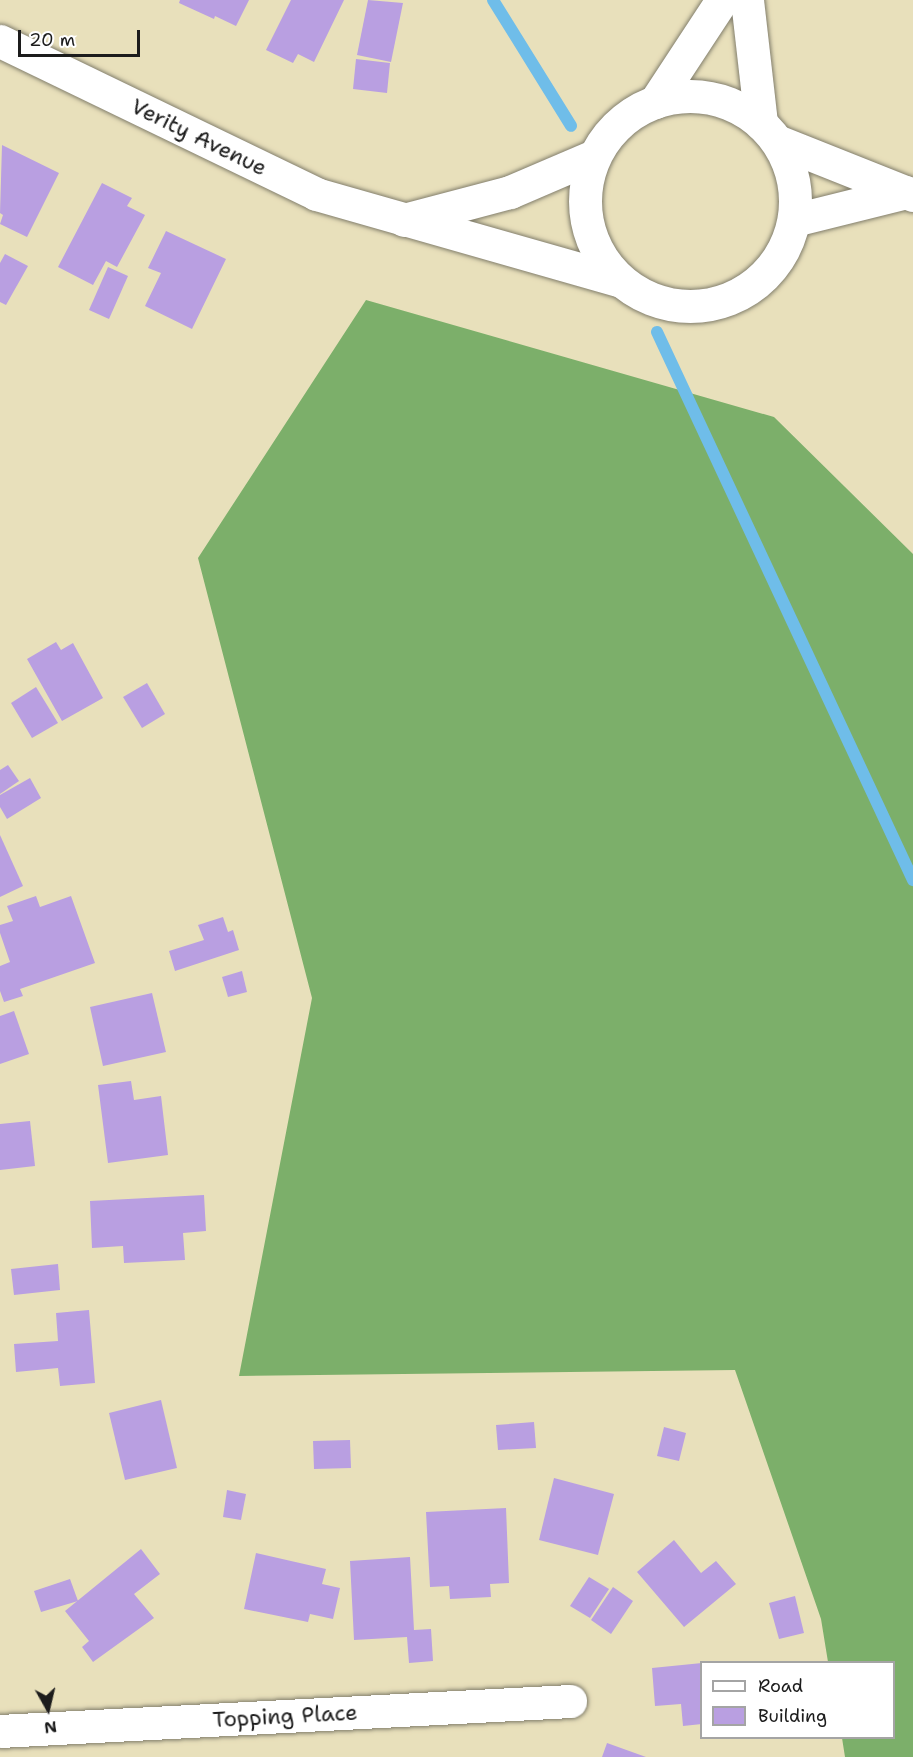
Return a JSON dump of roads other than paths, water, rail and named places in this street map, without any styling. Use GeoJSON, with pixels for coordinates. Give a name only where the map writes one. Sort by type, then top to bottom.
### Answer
{"type":"FeatureCollection","features":[{"type":"Feature","properties":{"kind":"street"},"geometry":{"type":"LineString","coordinates":[[655,102],[722,0]]}},
{"type":"Feature","properties":{"kind":"street"},"geometry":{"type":"LineString","coordinates":[[747,0],[769,132]]}},
{"type":"Feature","properties":{"kind":"street","name":"Verity Avenue"},"geometry":{"type":"LineString","coordinates":[[0,41],[316,194],[621,281]]}},
{"type":"Feature","properties":{"kind":"street"},"geometry":{"type":"LineString","coordinates":[[684,95],[714,98],[742,108],[769,132],[790,166],[796,193],[794,220],[785,247],[770,270],[750,288],[725,300],[698,306],[671,305],[644,296],[621,281],[602,261],[590,236],[584,209],[586,182],[594,156],[610,132],[630,114],[655,102],[684,95]]}},
{"type":"Feature","properties":{"kind":"street"},"geometry":{"type":"LineString","coordinates":[[769,132],[909,194]]}},
{"type":"Feature","properties":{"kind":"street"},"geometry":{"type":"LineString","coordinates":[[403,220],[510,192],[594,156]]}},
{"type":"Feature","properties":{"kind":"street"},"geometry":{"type":"LineString","coordinates":[[794,220],[909,194]]}},
{"type":"Feature","properties":{"kind":"street","name":"Topping Place"},"geometry":{"type":"LineString","coordinates":[[0,1731],[570,1701]]}},
{"type":"Feature","properties":{"kind":"waterway"},"geometry":{"type":"LineString","coordinates":[[493,0],[571,126]]}},
{"type":"Feature","properties":{"kind":"waterway"},"geometry":{"type":"LineString","coordinates":[[657,332],[913,880]]}}]}
